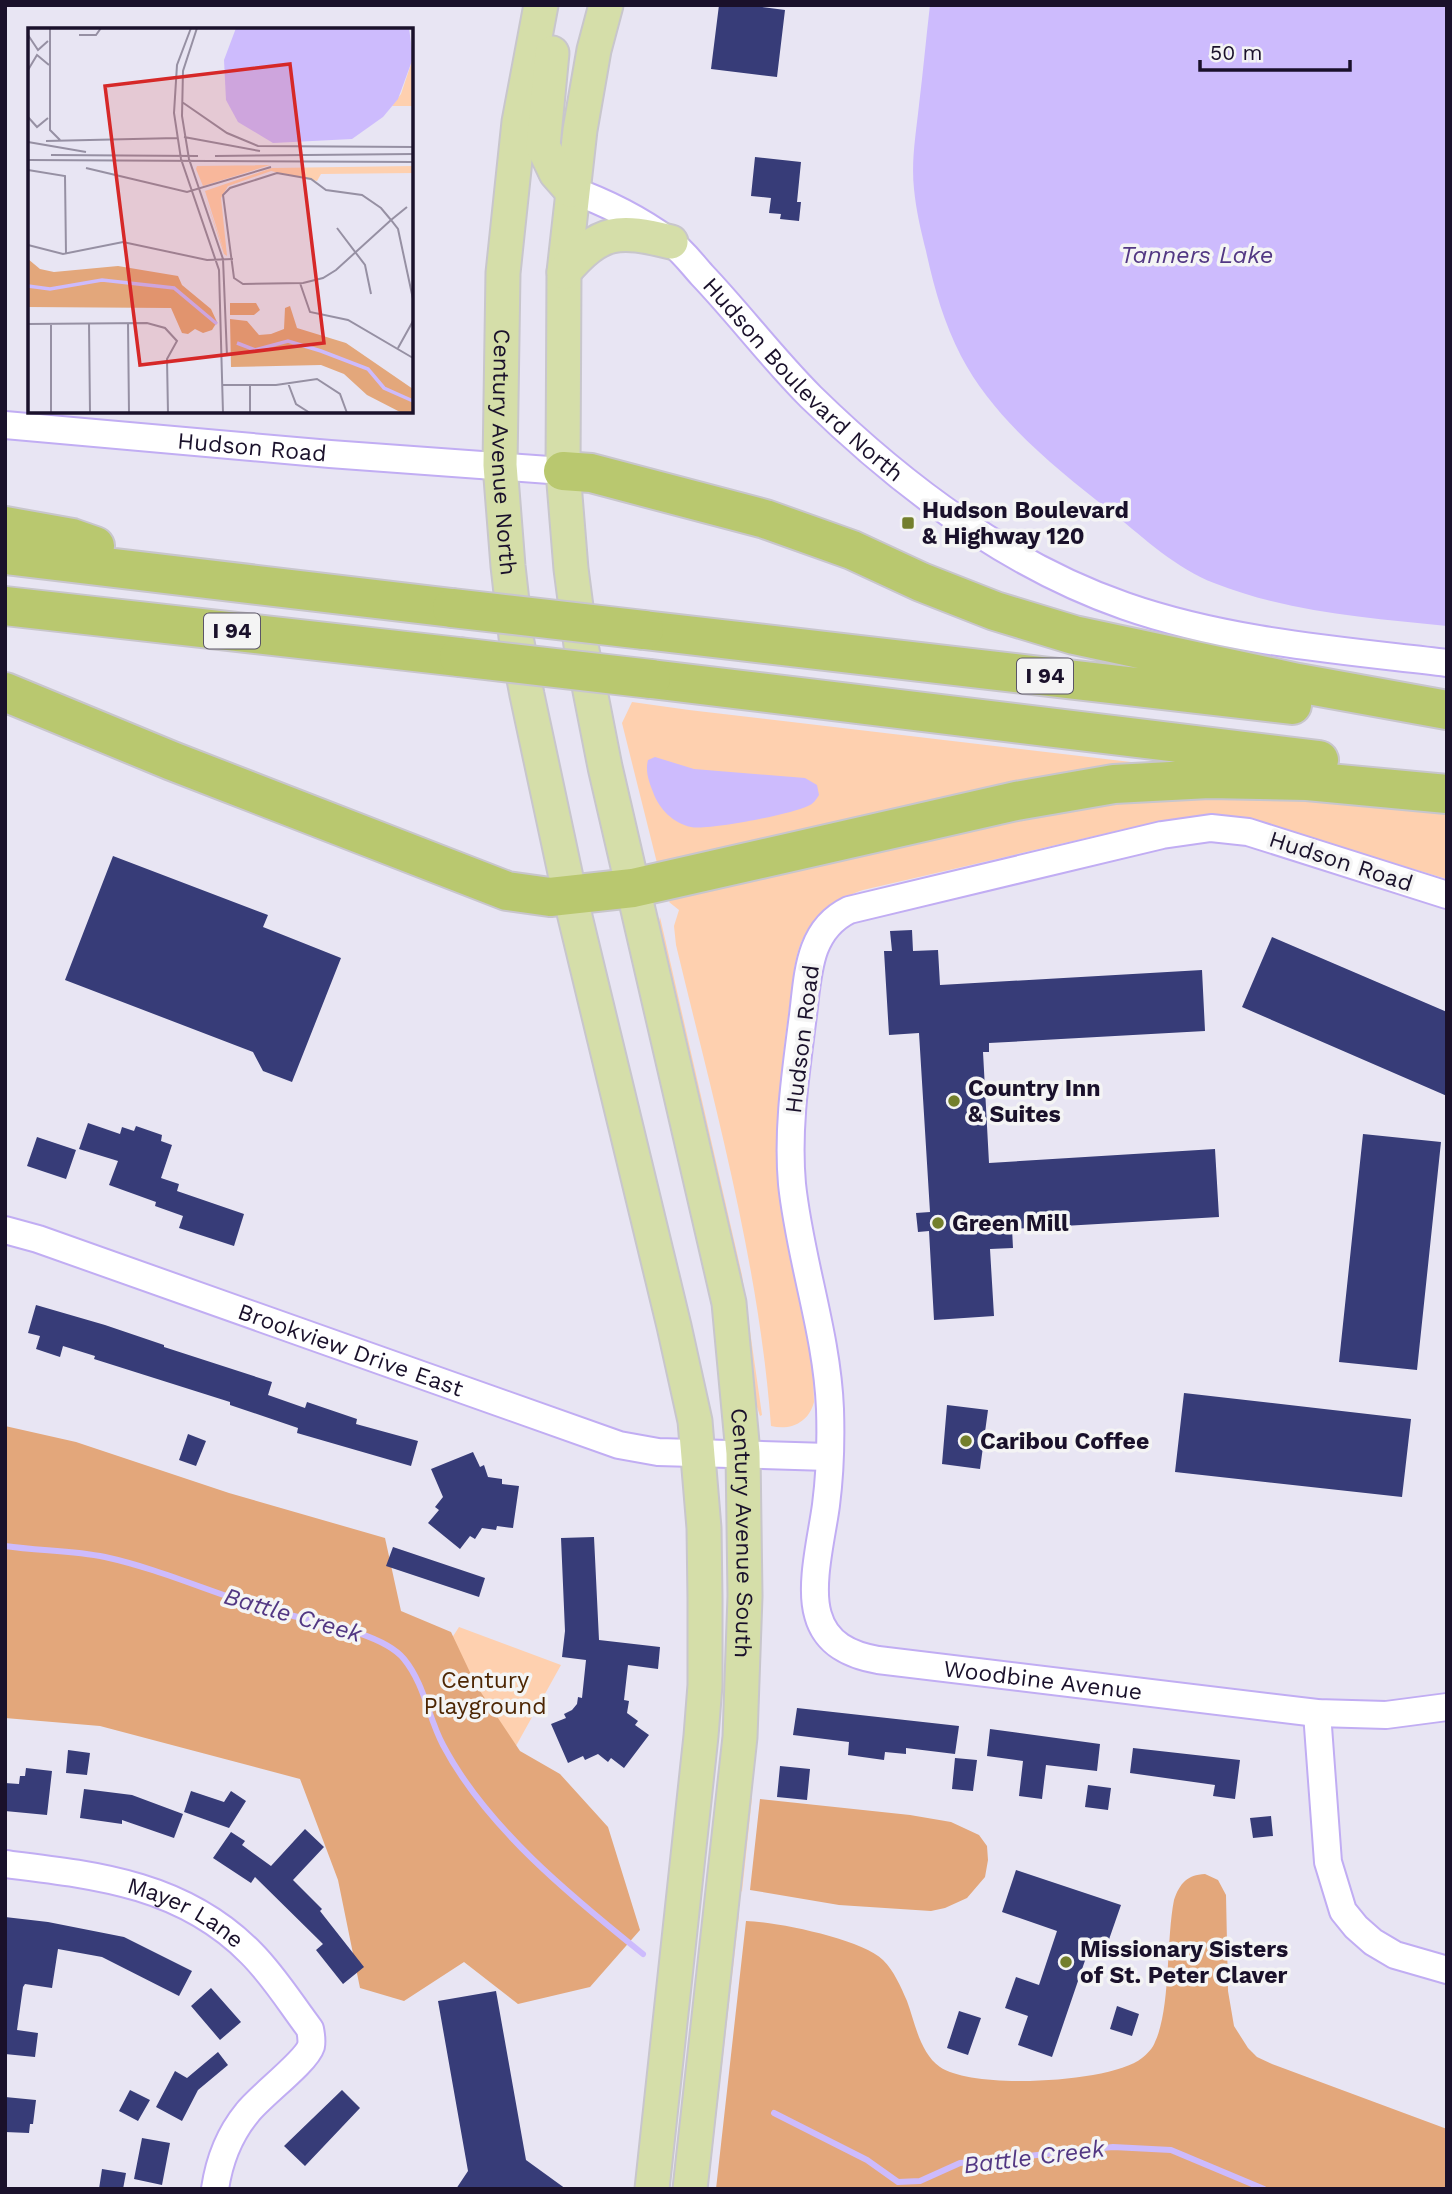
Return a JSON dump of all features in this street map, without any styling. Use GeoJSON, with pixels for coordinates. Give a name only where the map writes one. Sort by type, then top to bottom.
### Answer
{"type":"FeatureCollection","features":[{"type":"Feature","properties":{"kind":"highway"},"geometry":{"type":"LineString","coordinates":[[563,471],[591,473],[765,519],[852,550],[921,582],[995,611],[1074,635],[1285,681],[1447,710]]}},
{"type":"Feature","properties":{"kind":"highway"},"geometry":{"type":"LineString","coordinates":[[5,526],[72,538],[169,575]]}},
{"type":"Feature","properties":{"kind":"highway","name":"I 94"},"geometry":{"type":"LineString","coordinates":[[5,555],[1447,722]]}},
{"type":"Feature","properties":{"kind":"highway","name":"I 94"},"geometry":{"type":"LineString","coordinates":[[5,606],[651,679],[1447,775]]}},
{"type":"Feature","properties":{"kind":"highway"},"geometry":{"type":"LineString","coordinates":[[5,692],[185,766],[495,887],[529,896],[570,896],[633,888],[1016,801],[1114,784],[1209,779],[1307,781],[1447,794]]}},
{"type":"Feature","properties":{"kind":"main road","name":"Century Avenue North"},"geometry":{"type":"LineString","coordinates":[[541,5],[519,122],[503,273],[500,465],[516,637],[570,896]]}},
{"type":"Feature","properties":{"kind":"main road"},"geometry":{"type":"LineString","coordinates":[[558,5],[543,146],[556,173],[571,190]]}},
{"type":"Feature","properties":{"kind":"main road"},"geometry":{"type":"LineString","coordinates":[[606,5],[594,50],[571,190],[564,271],[563,471],[570,569],[581,645],[633,888]]}},
{"type":"Feature","properties":{"kind":"main road"},"geometry":{"type":"LineString","coordinates":[[564,271],[584,248],[602,237],[639,234],[671,242]]}},
{"type":"Feature","properties":{"kind":"main road","name":"Century Avenue South"},"geometry":{"type":"LineString","coordinates":[[633,888],[729,1303],[743,1453],[745,1596],[740,1737],[690,2189]]}},
{"type":"Feature","properties":{"kind":"main road","name":"Century Avenue South"},"geometry":{"type":"LineString","coordinates":[[570,896],[695,1421],[704,1540],[705,1685],[701,1737],[652,2189]]}},
{"type":"Feature","properties":{"kind":"street","name":"Hudson Boulevard North"},"geometry":{"type":"LineString","coordinates":[[571,190],[598,199],[671,242],[723,297],[778,363],[861,443],[954,516],[1051,575],[1125,606],[1238,636],[1447,663]]}},
{"type":"Feature","properties":{"kind":"street","name":"Hudson Road"},"geometry":{"type":"LineString","coordinates":[[5,425],[305,453],[563,471]]}},
{"type":"Feature","properties":{"kind":"street","name":"Hudson Road"},"geometry":{"type":"LineString","coordinates":[[828,1457],[830,1409],[824,1356],[798,1220],[791,1161],[794,1089],[808,973],[816,943],[829,923],[866,904],[1162,835],[1211,828],[1248,832],[1447,895]]}},
{"type":"Feature","properties":{"kind":"street","name":"Brookview Drive East"},"geometry":{"type":"LineString","coordinates":[[5,1230],[38,1239],[619,1445],[648,1451],[698,1452]]}},
{"type":"Feature","properties":{"kind":"street"},"geometry":{"type":"LineString","coordinates":[[698,1452],[828,1457]]}},
{"type":"Feature","properties":{"kind":"street","name":"Woodbine Avenue"},"geometry":{"type":"LineString","coordinates":[[828,1457],[827,1495],[816,1580],[816,1607],[827,1634],[849,1652],[878,1660],[1317,1713],[1386,1714],[1447,1707]]}},
{"type":"Feature","properties":{"kind":"street"},"geometry":{"type":"LineString","coordinates":[[1317,1713],[1328,1861],[1343,1910],[1356,1927],[1373,1942],[1395,1955],[1447,1970]]}},
{"type":"Feature","properties":{"kind":"street","name":"Mayer Lane"},"geometry":{"type":"LineString","coordinates":[[5,1864],[93,1874],[133,1884],[166,1896],[202,1915],[229,1933],[264,1968],[310,2029],[311,2045],[303,2058],[245,2115],[227,2145],[215,2189]]}},
{"type":"Feature","properties":{"kind":"green space"},"geometry":{"type":"Polygon","coordinates":[[[632,702],[1199,770],[657,863],[622,723],[632,702]]]}},
{"type":"Feature","properties":{"kind":"green space"},"geometry":{"type":"Polygon","coordinates":[[[1196,789],[1447,809],[1447,879],[1257,822],[1193,817],[1155,822],[863,890],[837,902],[822,913],[805,934],[796,958],[783,1054],[778,1133],[782,1213],[810,1354],[814,1402],[808,1415],[798,1423],[785,1427],[771,1426],[765,1365],[746,1244],[676,945],[674,926],[679,910],[669,902],[675,895],[1032,808],[1196,789]]]}},
{"type":"Feature","properties":{"kind":"green space"},"geometry":{"type":"Polygon","coordinates":[[[660,917],[742,1275],[762,1415],[760,1416],[755,1401],[747,1331],[658,928],[660,917]]]}},
{"type":"Feature","properties":{"kind":"green space","name":"Century Playground"},"geometry":{"type":"Polygon","coordinates":[[[459,1627],[561,1665],[483,1805],[421,1686],[459,1627]]]}},
{"type":"Feature","properties":{"kind":"green space"},"geometry":{"type":"Polygon","coordinates":[[[745,1797],[752,1798],[742,1892],[736,1884],[745,1797]]]}},
{"type":"Feature","properties":{"kind":"green space"},"geometry":{"type":"Polygon","coordinates":[[[739,1915],[708,2189],[702,2189],[732,1920],[739,1915]]]}},
{"type":"Feature","properties":{"kind":"shaded area"},"geometry":{"type":"Polygon","coordinates":[[[5,1426],[76,1442],[229,1493],[385,1538],[401,1611],[451,1632],[476,1685],[520,1751],[560,1774],[608,1827],[640,1930],[590,1987],[518,2004],[464,1962],[404,2001],[360,1988],[338,1880],[300,1779],[100,1726],[5,1718],[5,1426]]]}},
{"type":"Feature","properties":{"kind":"shaded area"},"geometry":{"type":"Polygon","coordinates":[[[760,1799],[951,1822],[979,1835],[987,1846],[985,1877],[967,1898],[931,1911],[839,1905],[750,1890],[760,1799]]]}},
{"type":"Feature","properties":{"kind":"shaded area"},"geometry":{"type":"Polygon","coordinates":[[[1205,1874],[1218,1880],[1226,1895],[1228,1991],[1234,2026],[1248,2048],[1257,2057],[1272,2064],[1447,2129],[1447,2189],[716,2189],[746,1921],[797,1928],[838,1939],[872,1952],[883,1960],[902,1990],[923,2046],[940,2067],[981,2079],[1010,2081],[1073,2078],[1126,2067],[1142,2058],[1153,2046],[1164,2011],[1174,1900],[1185,1881],[1205,1874]]]}},
{"type":"Feature","properties":{"kind":"water","name":"Tanners Lake"},"geometry":{"type":"Polygon","coordinates":[[[930,5],[1447,5],[1447,626],[1358,617],[1299,607],[1242,593],[1200,577],[1162,553],[1071,480],[1029,443],[991,402],[961,356],[945,318],[932,278],[916,205],[913,158],[930,5]]]}},
{"type":"Feature","properties":{"kind":"water"},"geometry":{"type":"Polygon","coordinates":[[[655,757],[694,769],[805,778],[817,785],[819,795],[810,805],[785,813],[731,824],[691,827],[673,819],[656,798],[647,768],[648,760],[655,757]]]}},
{"type":"Feature","properties":{"kind":"building"},"geometry":{"type":"Polygon","coordinates":[[[719,5],[748,5],[785,10],[777,77],[711,69],[719,5]]]}},
{"type":"Feature","properties":{"kind":"building"},"geometry":{"type":"Polygon","coordinates":[[[755,157],[801,162],[797,202],[801,202],[799,221],[780,219],[781,214],[769,213],[771,198],[751,196],[755,157]]]}},
{"type":"Feature","properties":{"kind":"building"},"geometry":{"type":"Polygon","coordinates":[[[113,856],[268,915],[263,927],[341,958],[292,1082],[263,1071],[253,1052],[65,980],[113,856]]]}},
{"type":"Feature","properties":{"kind":"building","name":"Country Inn & Suites"},"geometry":{"type":"Polygon","coordinates":[[[912,930],[913,951],[938,950],[940,985],[1202,970],[1205,1031],[989,1043],[989,1052],[983,1052],[989,1163],[1215,1149],[1219,1217],[1012,1229],[1013,1248],[990,1249],[994,1316],[934,1320],[929,1231],[918,1232],[916,1213],[930,1212],[919,1033],[889,1035],[884,951],[892,951],[890,931],[912,930]]]}},
{"type":"Feature","properties":{"kind":"building"},"geometry":{"type":"Polygon","coordinates":[[[1272,937],[1447,1012],[1447,1096],[1242,1007],[1272,937]]]}},
{"type":"Feature","properties":{"kind":"building"},"geometry":{"type":"Polygon","coordinates":[[[88,1123],[120,1134],[122,1127],[134,1131],[136,1126],[162,1135],[161,1141],[172,1145],[161,1178],[179,1184],[177,1191],[244,1214],[234,1246],[179,1228],[183,1216],[155,1206],[156,1202],[109,1185],[118,1161],[79,1149],[88,1123]]]}},
{"type":"Feature","properties":{"kind":"building"},"geometry":{"type":"Polygon","coordinates":[[[1363,1134],[1441,1142],[1417,1370],[1339,1362],[1363,1134]]]}},
{"type":"Feature","properties":{"kind":"building"},"geometry":{"type":"Polygon","coordinates":[[[37,1137],[76,1150],[66,1179],[27,1166],[37,1137]]]}},
{"type":"Feature","properties":{"kind":"building"},"geometry":{"type":"Polygon","coordinates":[[[36,1305],[105,1325],[272,1382],[268,1395],[305,1408],[307,1402],[357,1419],[356,1424],[418,1441],[411,1466],[297,1433],[298,1428],[230,1405],[230,1402],[94,1359],[95,1356],[63,1346],[60,1357],[36,1349],[40,1336],[28,1333],[36,1305]]]}},
{"type":"Feature","properties":{"kind":"building"},"geometry":{"type":"Polygon","coordinates":[[[1184,1393],[1411,1419],[1402,1497],[1175,1472],[1184,1393]]]}},
{"type":"Feature","properties":{"kind":"building","name":"Caribou Coffee"},"geometry":{"type":"Polygon","coordinates":[[[947,1405],[988,1410],[980,1469],[942,1464],[947,1405]]]}},
{"type":"Feature","properties":{"kind":"building"},"geometry":{"type":"Polygon","coordinates":[[[188,1434],[206,1441],[196,1466],[179,1460],[188,1434]]]}},
{"type":"Feature","properties":{"kind":"building"},"geometry":{"type":"Polygon","coordinates":[[[473,1452],[480,1467],[484,1465],[488,1477],[502,1479],[502,1484],[519,1486],[513,1528],[482,1528],[475,1539],[470,1536],[460,1549],[428,1523],[439,1510],[435,1507],[443,1497],[431,1469],[473,1452]]]}},
{"type":"Feature","properties":{"kind":"building"},"geometry":{"type":"Polygon","coordinates":[[[594,1537],[599,1640],[660,1647],[658,1669],[628,1665],[624,1700],[629,1701],[627,1713],[638,1721],[635,1725],[649,1735],[624,1768],[611,1758],[608,1762],[598,1754],[585,1760],[583,1756],[568,1763],[551,1724],[566,1718],[564,1714],[577,1704],[578,1697],[582,1698],[586,1660],[562,1657],[565,1631],[561,1538],[594,1537]]]}},
{"type":"Feature","properties":{"kind":"building"},"geometry":{"type":"Polygon","coordinates":[[[393,1547],[485,1578],[479,1597],[386,1566],[393,1547]]]}},
{"type":"Feature","properties":{"kind":"building"},"geometry":{"type":"Polygon","coordinates":[[[797,1708],[959,1726],[955,1754],[906,1748],[906,1754],[885,1752],[884,1760],[848,1755],[849,1742],[793,1735],[797,1708]]]}},
{"type":"Feature","properties":{"kind":"building"},"geometry":{"type":"Polygon","coordinates":[[[990,1729],[1100,1744],[1097,1771],[1046,1765],[1042,1799],[1019,1796],[1023,1761],[987,1756],[990,1729]]]}},
{"type":"Feature","properties":{"kind":"building"},"geometry":{"type":"Polygon","coordinates":[[[1133,1748],[1240,1760],[1235,1799],[1213,1796],[1215,1785],[1130,1773],[1133,1748]]]}},
{"type":"Feature","properties":{"kind":"building"},"geometry":{"type":"Polygon","coordinates":[[[68,1750],[90,1753],[87,1775],[66,1773],[68,1750]]]}},
{"type":"Feature","properties":{"kind":"building"},"geometry":{"type":"Polygon","coordinates":[[[955,1758],[977,1760],[973,1791],[952,1789],[955,1758]]]}},
{"type":"Feature","properties":{"kind":"building"},"geometry":{"type":"Polygon","coordinates":[[[780,1766],[810,1769],[807,1800],[777,1797],[780,1766]]]}},
{"type":"Feature","properties":{"kind":"building"},"geometry":{"type":"Polygon","coordinates":[[[26,1768],[52,1771],[47,1815],[5,1811],[5,1783],[19,1784],[20,1776],[25,1776],[26,1768]]]}},
{"type":"Feature","properties":{"kind":"building"},"geometry":{"type":"Polygon","coordinates":[[[1088,1785],[1111,1788],[1108,1810],[1085,1807],[1088,1785]]]}},
{"type":"Feature","properties":{"kind":"building"},"geometry":{"type":"Polygon","coordinates":[[[84,1789],[132,1795],[183,1814],[174,1838],[122,1820],[122,1824],[80,1818],[84,1789]]]}},
{"type":"Feature","properties":{"kind":"building"},"geometry":{"type":"Polygon","coordinates":[[[191,1791],[224,1802],[231,1791],[246,1801],[229,1828],[184,1812],[191,1791]]]}},
{"type":"Feature","properties":{"kind":"building"},"geometry":{"type":"Polygon","coordinates":[[[1271,1816],[1273,1836],[1253,1838],[1250,1818],[1271,1816]]]}},
{"type":"Feature","properties":{"kind":"building"},"geometry":{"type":"Polygon","coordinates":[[[305,1829],[324,1847],[293,1880],[322,1909],[320,1911],[364,1967],[343,1984],[316,1950],[323,1944],[255,1877],[251,1883],[213,1858],[231,1832],[245,1841],[242,1845],[271,1866],[305,1829]]]}},
{"type":"Feature","properties":{"kind":"building","name":"Missionary Sisters of St. Peter Claver"},"geometry":{"type":"Polygon","coordinates":[[[1016,1870],[1121,1905],[1106,1948],[1091,1943],[1052,2057],[1018,2045],[1028,2016],[1005,2008],[1016,1977],[1039,1985],[1057,1931],[1002,1912],[1016,1870]]]}},
{"type":"Feature","properties":{"kind":"building"},"geometry":{"type":"Polygon","coordinates":[[[5,1917],[48,1922],[124,1937],[192,1971],[179,1996],[102,1957],[58,1949],[52,1988],[25,1984],[23,1987],[17,2030],[38,2033],[35,2057],[5,2054],[5,1917]]]}},
{"type":"Feature","properties":{"kind":"building"},"geometry":{"type":"Polygon","coordinates":[[[211,1988],[241,2022],[220,2040],[191,2006],[211,1988]]]}},
{"type":"Feature","properties":{"kind":"building"},"geometry":{"type":"Polygon","coordinates":[[[496,1991],[526,2160],[566,2189],[456,2189],[468,2171],[438,2001],[496,1991]]]}},
{"type":"Feature","properties":{"kind":"building"},"geometry":{"type":"Polygon","coordinates":[[[1117,2006],[1139,2014],[1132,2036],[1110,2029],[1117,2006]]]}},
{"type":"Feature","properties":{"kind":"building"},"geometry":{"type":"Polygon","coordinates":[[[959,2011],[981,2018],[968,2055],[947,2048],[959,2011]]]}},
{"type":"Feature","properties":{"kind":"building"},"geometry":{"type":"Polygon","coordinates":[[[218,2052],[228,2065],[198,2090],[182,2121],[156,2107],[175,2071],[187,2078],[218,2052]]]}},
{"type":"Feature","properties":{"kind":"building"},"geometry":{"type":"Polygon","coordinates":[[[130,2090],[150,2100],[138,2121],[119,2111],[130,2090]]]}},
{"type":"Feature","properties":{"kind":"building"},"geometry":{"type":"Polygon","coordinates":[[[342,2090],[360,2108],[305,2166],[284,2146],[342,2090]]]}},
{"type":"Feature","properties":{"kind":"building"},"geometry":{"type":"Polygon","coordinates":[[[5,2097],[36,2100],[29,2133],[5,2132],[5,2097]]]}},
{"type":"Feature","properties":{"kind":"building"},"geometry":{"type":"Polygon","coordinates":[[[142,2138],[170,2143],[162,2185],[134,2179],[142,2138]]]}},
{"type":"Feature","properties":{"kind":"building"},"geometry":{"type":"Polygon","coordinates":[[[102,2169],[126,2173],[123,2189],[99,2189],[102,2169]]]}},
{"type":"Feature","properties":{"kind":"waterway","name":"Battle Creek"},"geometry":{"type":"LineString","coordinates":[[5,1546],[80,1553],[125,1562],[266,1609],[359,1633],[393,1649],[411,1669],[443,1745],[482,1804],[532,1859],[643,1954]]}},
{"type":"Feature","properties":{"kind":"waterway","name":"Battle Creek"},"geometry":{"type":"LineString","coordinates":[[774,2113],[867,2160],[898,2182],[920,2181],[960,2163],[1113,2147],[1171,2150],[1264,2189]]}},
{"type":"Feature","properties":{"kind":"place","name":"Hudson Boulevard & Highway 120"},"geometry":{"type":"Point","coordinates":[908,523]}},
{"type":"Feature","properties":{"kind":"place","name":"Country Inn & Suites"},"geometry":{"type":"Point","coordinates":[954,1101]}},
{"type":"Feature","properties":{"kind":"place","name":"Green Mill"},"geometry":{"type":"Point","coordinates":[938,1223]}},
{"type":"Feature","properties":{"kind":"place","name":"Caribou Coffee"},"geometry":{"type":"Point","coordinates":[966,1441]}},
{"type":"Feature","properties":{"kind":"place","name":"Missionary Sisters of St. Peter Claver"},"geometry":{"type":"Point","coordinates":[1066,1962]}}]}
